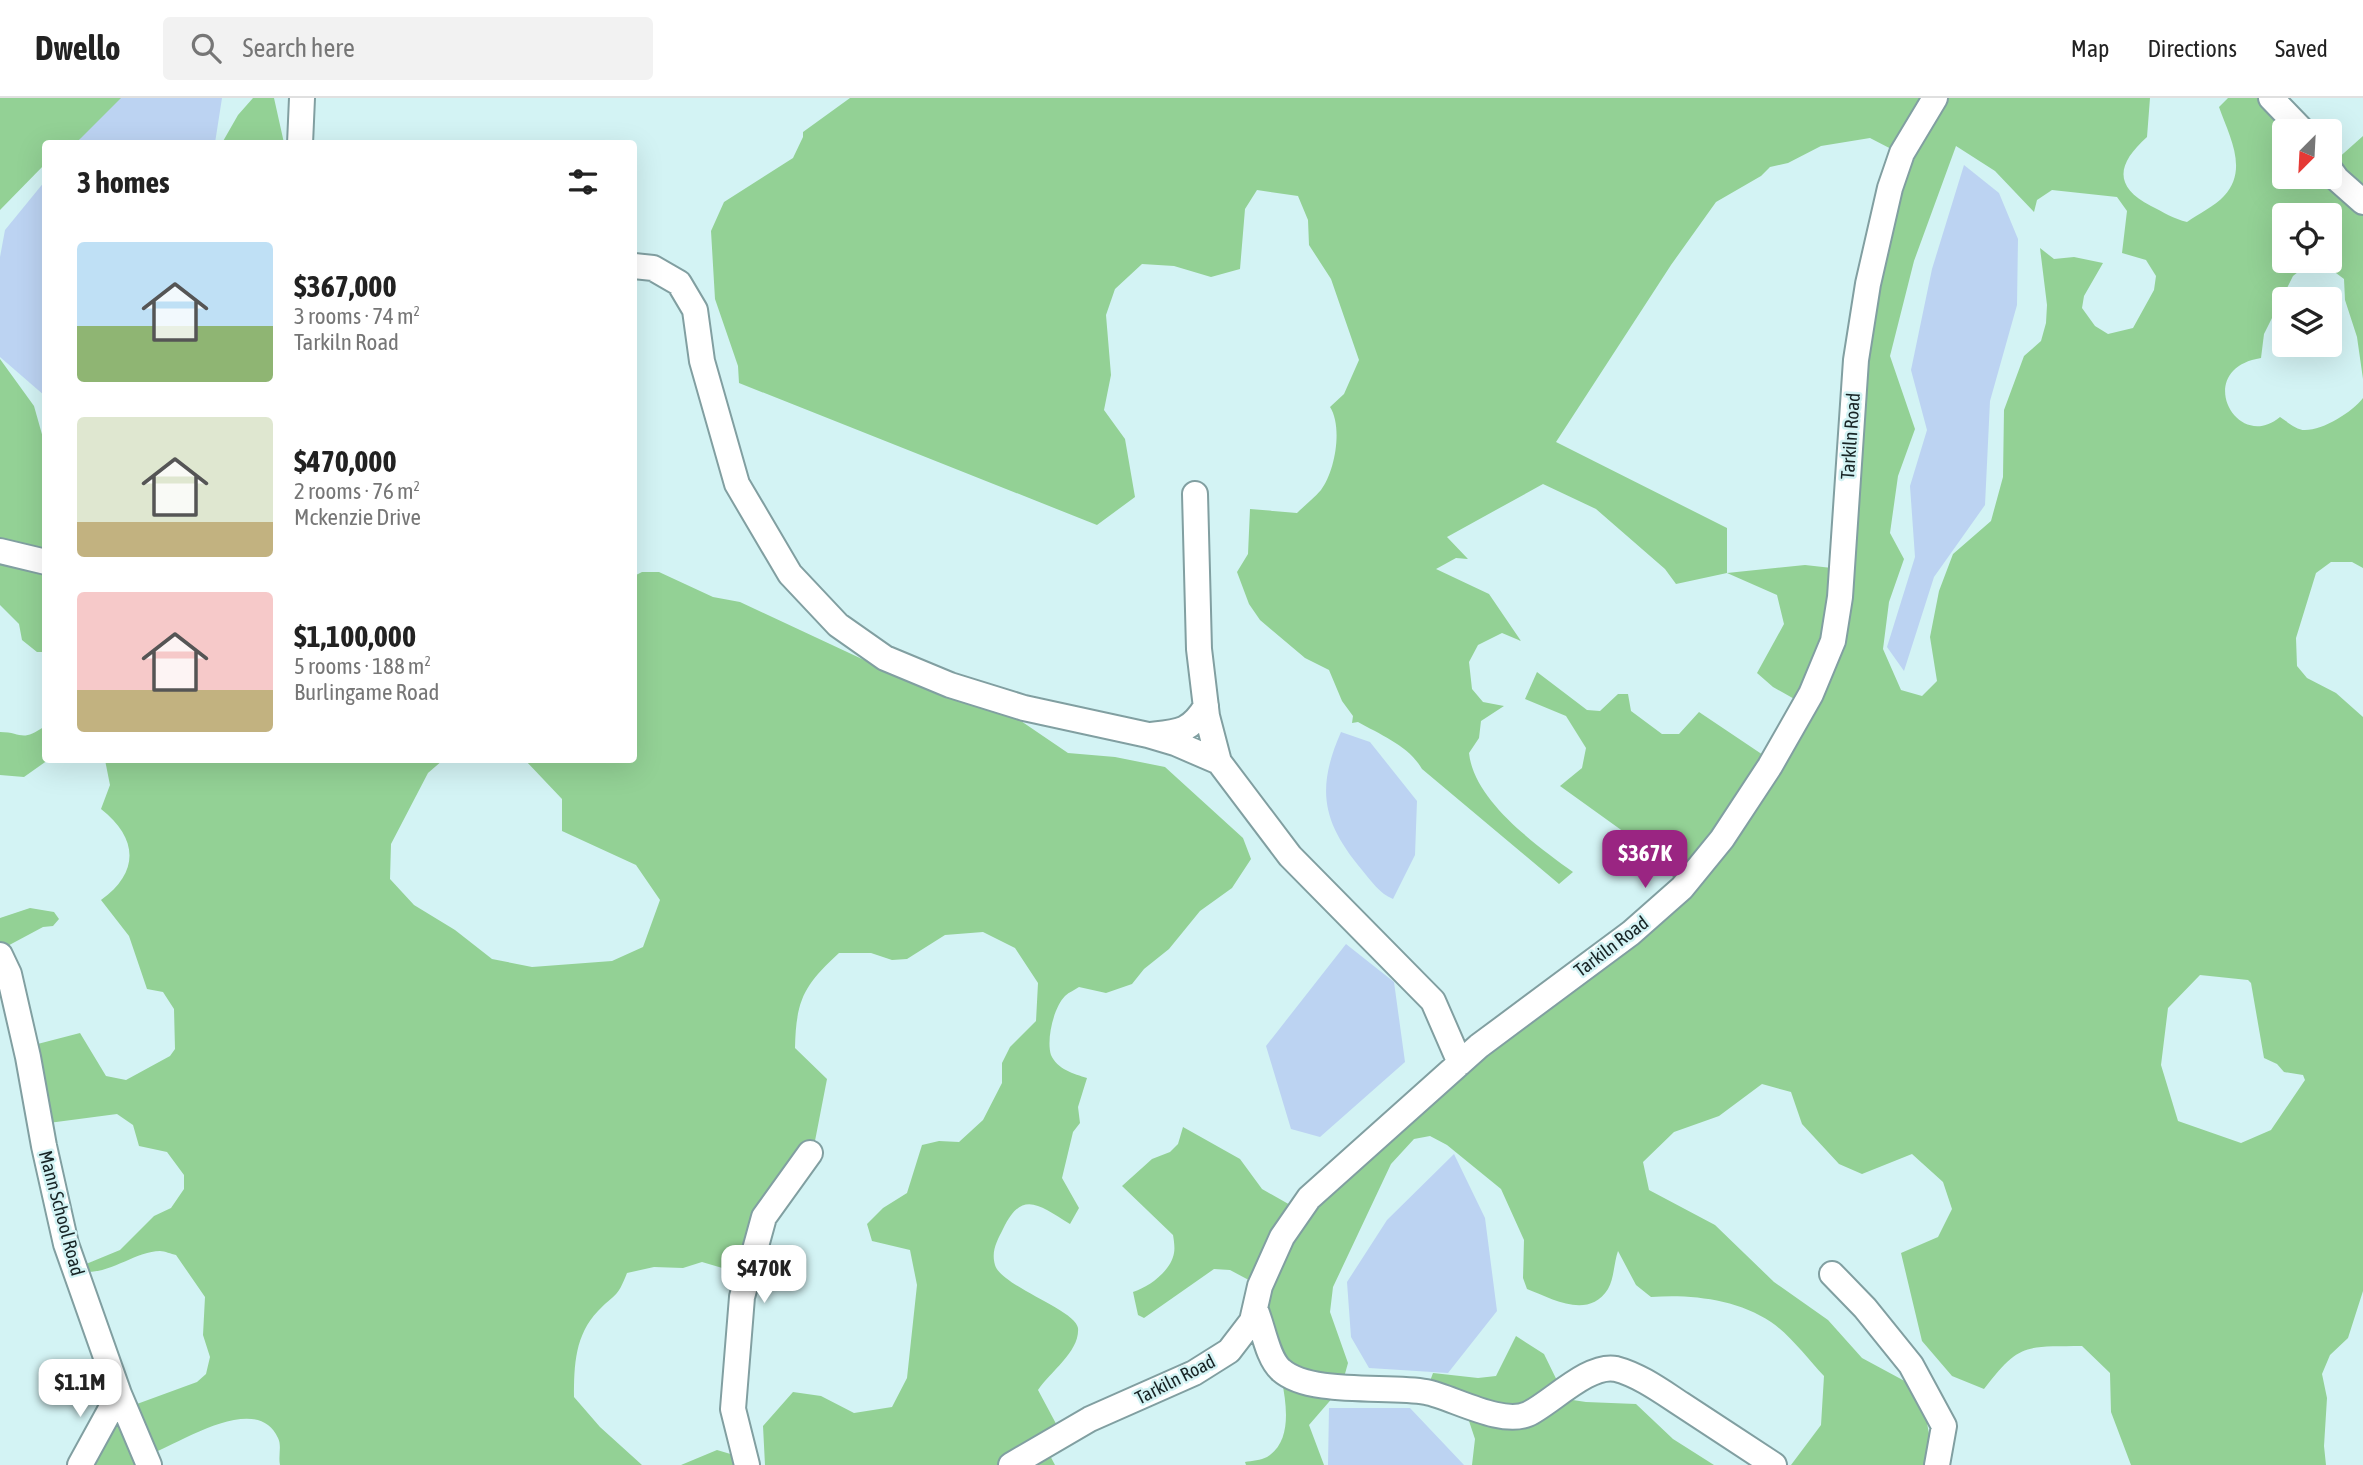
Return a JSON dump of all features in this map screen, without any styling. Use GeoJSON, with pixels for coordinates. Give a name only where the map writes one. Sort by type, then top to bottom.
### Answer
{"type":"FeatureCollection","features":[{"type":"Feature","properties":{"kind":"street"},"geometry":{"type":"LineString","coordinates":[[300,140],[302,98]]}},
{"type":"Feature","properties":{"kind":"street","name":"Tarkiln Road"},"geometry":{"type":"LineString","coordinates":[[1011,1465],[1090,1419],[1194,1373],[1229,1351],[1252,1321],[1260,1286],[1282,1237],[1309,1198],[1460,1063],[1555,987],[1631,933],[1682,888],[1722,839],[1770,766],[1811,694],[1833,640],[1838,608],[1856,360],[1880,227],[1902,153],[1935,98]]}},
{"type":"Feature","properties":{"kind":"street"},"geometry":{"type":"LineString","coordinates":[[2271,98],[2291,119]]}},
{"type":"Feature","properties":{"kind":"street"},"geometry":{"type":"LineString","coordinates":[[2342,183],[2363,202]]}},
{"type":"Feature","properties":{"kind":"street"},"geometry":{"type":"LineString","coordinates":[[637,267],[653,268],[679,283],[695,310],[702,361],[737,484],[790,574],[838,625],[885,658],[950,685],[1024,708],[1148,735],[1175,743],[1219,762]]}},
{"type":"Feature","properties":{"kind":"street"},"geometry":{"type":"LineString","coordinates":[[1195,494],[1199,649],[1206,706],[1219,762],[1290,856],[1433,1001],[1460,1063]]}},
{"type":"Feature","properties":{"kind":"street"},"geometry":{"type":"LineString","coordinates":[[0,551],[42,561]]}},
{"type":"Feature","properties":{"kind":"street"},"geometry":{"type":"LineString","coordinates":[[1148,735],[1178,732],[1196,723],[1206,706]]}},
{"type":"Feature","properties":{"kind":"street","name":"Mann School Road"},"geometry":{"type":"LineString","coordinates":[[0,955],[9,974],[28,1056],[44,1146],[66,1244],[119,1394],[149,1465]]}},
{"type":"Feature","properties":{"kind":"street"},"geometry":{"type":"LineString","coordinates":[[747,1465],[733,1409],[742,1297],[764,1217],[810,1153]]}},
{"type":"Feature","properties":{"kind":"street"},"geometry":{"type":"LineString","coordinates":[[1832,1274],[1911,1364],[1944,1426],[1937,1465]]}},
{"type":"Feature","properties":{"kind":"street"},"geometry":{"type":"LineString","coordinates":[[1255,1308],[1264,1328],[1270,1355],[1282,1371],[1307,1383],[1427,1392],[1490,1414],[1526,1415],[1569,1385],[1614,1368],[1649,1384],[1774,1465]]}},
{"type":"Feature","properties":{"kind":"street"},"geometry":{"type":"LineString","coordinates":[[80,1465],[119,1394]]}},
{"type":"Feature","properties":{"kind":"green space"},"geometry":{"type":"Polygon","coordinates":[[[0,98],[127,98],[109,119],[79,140],[42,140],[42,167],[0,210],[0,98]]]}},
{"type":"Feature","properties":{"kind":"green space"},"geometry":{"type":"Polygon","coordinates":[[[253,98],[274,98],[283,140],[224,140],[238,115],[253,98]]]}},
{"type":"Feature","properties":{"kind":"green space"},"geometry":{"type":"Polygon","coordinates":[[[850,98],[2150,98],[2147,137],[2125,165],[2125,182],[2130,191],[2151,206],[2187,222],[2220,200],[2231,186],[2235,175],[2235,152],[2219,107],[2228,98],[2278,98],[2298,119],[2272,119],[2272,189],[2342,189],[2342,155],[2363,136],[2363,379],[2357,337],[2345,300],[2344,279],[2336,273],[2342,273],[2342,203],[2272,203],[2272,273],[2297,273],[2288,287],[2272,287],[2272,318],[2264,334],[2261,358],[2240,365],[2229,377],[2225,391],[2228,405],[2236,417],[2249,425],[2264,426],[2280,417],[2302,430],[2321,427],[2337,419],[2363,398],[2363,568],[2352,562],[2331,562],[2316,573],[2296,638],[2297,666],[2307,678],[2336,693],[2363,717],[2363,1291],[2348,1338],[2330,1355],[2322,1374],[2327,1398],[2324,1446],[2326,1465],[2131,1465],[2111,1412],[2110,1373],[2082,1346],[2025,1350],[2006,1363],[1984,1389],[1952,1376],[1922,1341],[1901,1253],[1938,1237],[1952,1209],[1943,1182],[1912,1154],[1862,1174],[1839,1164],[1802,1124],[1791,1092],[1762,1084],[1719,1116],[1674,1132],[1643,1162],[1649,1190],[1715,1225],[1774,1282],[1828,1320],[1862,1358],[1912,1385],[1934,1403],[1927,1423],[1935,1465],[1791,1465],[1821,1425],[1824,1376],[1785,1334],[1758,1314],[1728,1303],[1681,1296],[1651,1297],[1636,1285],[1618,1251],[1608,1289],[1591,1303],[1580,1305],[1559,1302],[1527,1289],[1523,1278],[1524,1240],[1501,1189],[1447,1145],[1430,1136],[1414,1139],[1391,1164],[1333,1287],[1330,1312],[1348,1363],[1341,1388],[1309,1425],[1324,1465],[1246,1465],[1245,1462],[1267,1457],[1277,1448],[1286,1423],[1284,1393],[1276,1352],[1241,1336],[1260,1286],[1230,1270],[1214,1269],[1144,1318],[1138,1315],[1133,1292],[1152,1282],[1169,1266],[1174,1242],[1173,1235],[1122,1186],[1152,1159],[1170,1152],[1178,1144],[1183,1127],[1240,1159],[1262,1189],[1299,1210],[1682,889],[1656,855],[1560,786],[1582,768],[1586,748],[1566,716],[1525,699],[1537,672],[1587,710],[1600,711],[1618,694],[1628,694],[1631,711],[1662,734],[1679,734],[1699,712],[1772,761],[1805,705],[1773,687],[1757,673],[1784,624],[1777,595],[1727,573],[1676,584],[1665,569],[1596,509],[1543,484],[1447,537],[1468,559],[1456,558],[1436,569],[1489,594],[1521,641],[1502,633],[1478,645],[1469,662],[1472,689],[1483,702],[1504,706],[1481,721],[1479,738],[1469,753],[1473,771],[1494,805],[1525,835],[1573,872],[1559,884],[1422,769],[1402,747],[1358,722],[1352,723],[1353,716],[1342,701],[1329,670],[1305,658],[1260,620],[1249,604],[1237,572],[1248,554],[1250,509],[1297,513],[1321,490],[1330,472],[1336,449],[1336,426],[1330,407],[1344,394],[1359,360],[1331,279],[1309,245],[1308,220],[1298,196],[1257,190],[1245,209],[1240,269],[1211,277],[1174,266],[1142,264],[1115,289],[1106,315],[1111,375],[1104,410],[1125,439],[1135,497],[1097,525],[739,383],[738,366],[715,299],[711,231],[724,202],[793,158],[803,132],[850,98]],[[1870,138],[1821,146],[1788,163],[1770,167],[1761,176],[1716,202],[1671,265],[1556,442],[1727,528],[1727,573],[1805,565],[1832,568],[1855,363],[1899,153],[1870,138]],[[1956,146],[1914,261],[1890,356],[1915,429],[1898,476],[1890,533],[1904,559],[1889,602],[1883,649],[1901,690],[1922,696],[1937,681],[1930,637],[1939,591],[1953,554],[1991,521],[2003,477],[2004,410],[2024,356],[2041,341],[2046,323],[2047,305],[2040,248],[2054,259],[2074,257],[2103,263],[2084,296],[2082,308],[2095,326],[2108,334],[2133,328],[2154,290],[2156,276],[2146,260],[2122,253],[2127,211],[2117,197],[2052,190],[2037,200],[2034,212],[1995,171],[1956,146]],[[2200,975],[2168,1008],[2161,1065],[2178,1121],[2241,1143],[2271,1130],[2305,1080],[2303,1075],[2284,1072],[2277,1064],[2264,1058],[2251,983],[2248,980],[2200,975]]]}},
{"type":"Feature","properties":{"kind":"green space"},"geometry":{"type":"Polygon","coordinates":[[[0,359],[34,406],[42,434],[42,652],[37,652],[22,640],[19,624],[0,605],[0,359]]]}},
{"type":"Feature","properties":{"kind":"green space"},"geometry":{"type":"Polygon","coordinates":[[[659,572],[713,597],[740,602],[937,694],[990,704],[1018,719],[1068,753],[1115,757],[1165,767],[1243,838],[1251,859],[1232,888],[1200,911],[1169,949],[1144,969],[1132,984],[1106,993],[1079,987],[1065,996],[1054,1015],[1050,1032],[1051,1055],[1071,1073],[1087,1078],[1078,1107],[1080,1123],[1073,1132],[1062,1178],[1079,1208],[1070,1224],[1040,1207],[1024,1205],[1010,1217],[995,1246],[994,1255],[995,1265],[1000,1273],[1065,1314],[1078,1328],[1070,1353],[1038,1390],[1061,1433],[1046,1448],[1055,1465],[765,1465],[763,1426],[793,1392],[821,1396],[854,1413],[892,1407],[907,1378],[917,1285],[910,1250],[872,1241],[867,1224],[883,1208],[907,1193],[922,1145],[939,1141],[959,1142],[983,1120],[1002,1083],[1002,1063],[1010,1047],[1036,1021],[1038,983],[1015,948],[983,932],[945,935],[907,959],[892,960],[871,953],[839,953],[827,964],[804,994],[796,1031],[795,1048],[827,1079],[814,1146],[746,1275],[702,1262],[683,1268],[654,1267],[627,1273],[618,1292],[590,1320],[577,1351],[574,1397],[600,1427],[642,1465],[280,1465],[278,1438],[268,1425],[253,1419],[235,1420],[196,1433],[146,1456],[149,1465],[81,1465],[126,1408],[197,1382],[206,1374],[210,1357],[203,1335],[205,1297],[176,1255],[162,1251],[150,1252],[107,1269],[85,1272],[74,1269],[120,1250],[154,1216],[171,1208],[184,1189],[184,1175],[167,1152],[139,1146],[133,1125],[117,1114],[41,1124],[26,1047],[80,1033],[106,1076],[126,1080],[170,1056],[175,1049],[174,1009],[163,992],[147,989],[129,936],[101,900],[123,878],[130,855],[122,832],[101,809],[110,785],[106,763],[440,763],[428,773],[391,844],[390,879],[414,905],[455,930],[492,959],[532,967],[612,961],[643,947],[660,900],[636,865],[562,831],[562,799],[528,763],[637,763],[637,574],[659,572]]]}},
{"type":"Feature","properties":{"kind":"green space"},"geometry":{"type":"Polygon","coordinates":[[[42,728],[44,763],[24,777],[0,775],[0,732],[26,735],[42,728]]]}},
{"type":"Feature","properties":{"kind":"green space"},"geometry":{"type":"Polygon","coordinates":[[[30,908],[54,912],[59,919],[53,926],[43,927],[0,950],[0,918],[30,908]]]}},
{"type":"Feature","properties":{"kind":"green space"},"geometry":{"type":"Polygon","coordinates":[[[1516,1336],[1544,1354],[1566,1399],[1636,1404],[1673,1439],[1714,1465],[1472,1465],[1475,1439],[1467,1415],[1426,1392],[1433,1373],[1478,1378],[1496,1376],[1516,1336]]]}},
{"type":"Feature","properties":{"kind":"green space"},"geometry":{"type":"Polygon","coordinates":[[[717,1450],[744,1458],[749,1465],[681,1465],[717,1450]]]}},
{"type":"Feature","properties":{"kind":"water"},"geometry":{"type":"Polygon","coordinates":[[[121,98],[222,98],[215,140],[79,140],[121,98]]]}},
{"type":"Feature","properties":{"kind":"water"},"geometry":{"type":"Polygon","coordinates":[[[1964,165],[1999,193],[2018,239],[2017,305],[1990,401],[1985,505],[1934,577],[1904,671],[1887,647],[1915,557],[1910,486],[1927,430],[1911,370],[1932,269],[1964,165]]]}},
{"type":"Feature","properties":{"kind":"water"},"geometry":{"type":"Polygon","coordinates":[[[42,185],[42,393],[0,357],[0,257],[5,230],[42,185]]]}},
{"type":"Feature","properties":{"kind":"water"},"geometry":{"type":"Polygon","coordinates":[[[1341,732],[1370,742],[1417,801],[1415,855],[1393,899],[1380,890],[1362,870],[1338,836],[1331,820],[1326,788],[1333,752],[1341,732]]]}},
{"type":"Feature","properties":{"kind":"water"},"geometry":{"type":"Polygon","coordinates":[[[1346,944],[1394,982],[1405,1062],[1320,1137],[1291,1129],[1266,1046],[1346,944]]]}},
{"type":"Feature","properties":{"kind":"water"},"geometry":{"type":"Polygon","coordinates":[[[1454,1154],[1485,1218],[1497,1311],[1448,1373],[1369,1368],[1351,1337],[1347,1282],[1387,1220],[1454,1154]]]}},
{"type":"Feature","properties":{"kind":"water"},"geometry":{"type":"Polygon","coordinates":[[[1329,1408],[1410,1408],[1464,1465],[1328,1465],[1329,1408]]]}}]}
